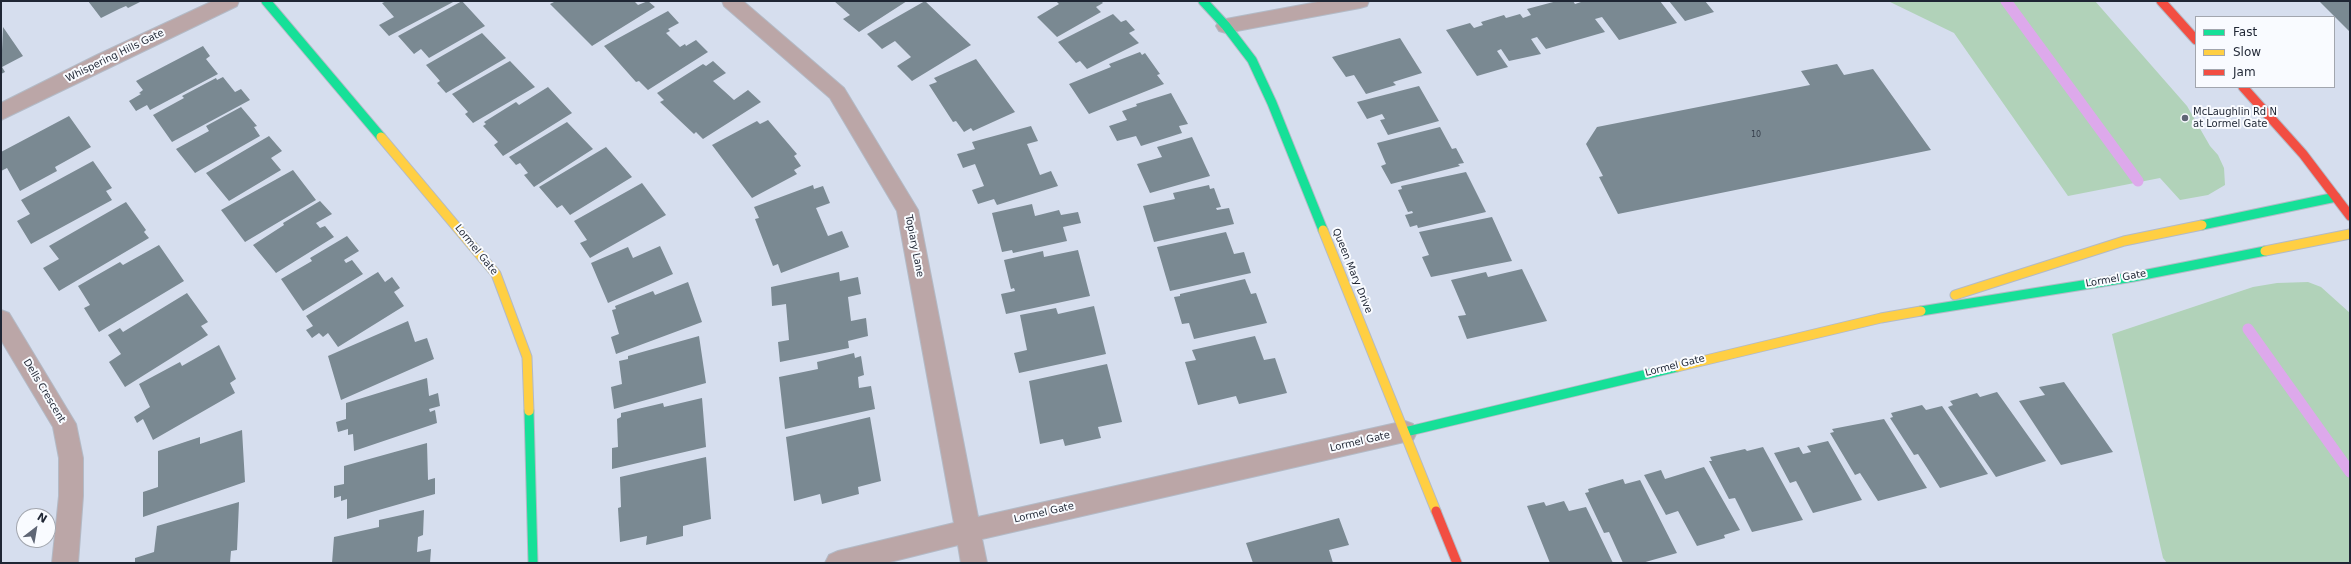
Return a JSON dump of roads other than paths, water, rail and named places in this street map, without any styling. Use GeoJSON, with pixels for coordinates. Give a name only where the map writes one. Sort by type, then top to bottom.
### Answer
{"type":"FeatureCollection","features":[{"type":"Feature","properties":{"kind":"street","name":"Whispering Hills Gate"},"geometry":{"type":"LineString","coordinates":[[1,112],[104,60],[230,1]]}},
{"type":"Feature","properties":{"kind":"street","name":"Lormel Gate"},"geometry":{"type":"LineString","coordinates":[[266,1],[496,274],[526,357],[533,563]]}},
{"type":"Feature","properties":{"kind":"street","name":"Topiary Lane"},"geometry":{"type":"LineString","coordinates":[[731,1],[837,93],[907,210],[968,531]]}},
{"type":"Feature","properties":{"kind":"street","name":"Queen Mary Drive"},"geometry":{"type":"LineString","coordinates":[[1203,1],[1226,26],[1252,60],[1272,103],[1457,563]]}},
{"type":"Feature","properties":{"kind":"street"},"geometry":{"type":"LineString","coordinates":[[1226,26],[1360,1]]}},
{"type":"Feature","properties":{"kind":"street"},"geometry":{"type":"LineString","coordinates":[[2161,1],[2195,39]]}},
{"type":"Feature","properties":{"kind":"street"},"geometry":{"type":"LineString","coordinates":[[2244,88],[2343,196],[2350,216]]}},
{"type":"Feature","properties":{"kind":"street","name":"Lormel Gate"},"geometry":{"type":"LineString","coordinates":[[838,563],[968,531],[1405,432],[1881,318],[2124,241],[2343,196]]}},
{"type":"Feature","properties":{"kind":"street","name":"Lormel Gate"},"geometry":{"type":"LineString","coordinates":[[1881,318],[2133,277],[2350,234]]}},
{"type":"Feature","properties":{"kind":"street","name":"Dells Crescent"},"geometry":{"type":"LineString","coordinates":[[1,320],[64,424],[71,458],[71,496],[65,563]]}},
{"type":"Feature","properties":{"kind":"street"},"geometry":{"type":"LineString","coordinates":[[968,531],[974,563]]}},
{"type":"Feature","properties":{"kind":"waterway"},"geometry":{"type":"LineString","coordinates":[[2006,1],[2138,181]]}},
{"type":"Feature","properties":{"kind":"waterway"},"geometry":{"type":"LineString","coordinates":[[2248,329],[2350,472]]}},
{"type":"Feature","properties":{"kind":"place","name":"McLaughlin Rd N at Lormel Gate"},"geometry":{"type":"Point","coordinates":[2185,118]}}]}
